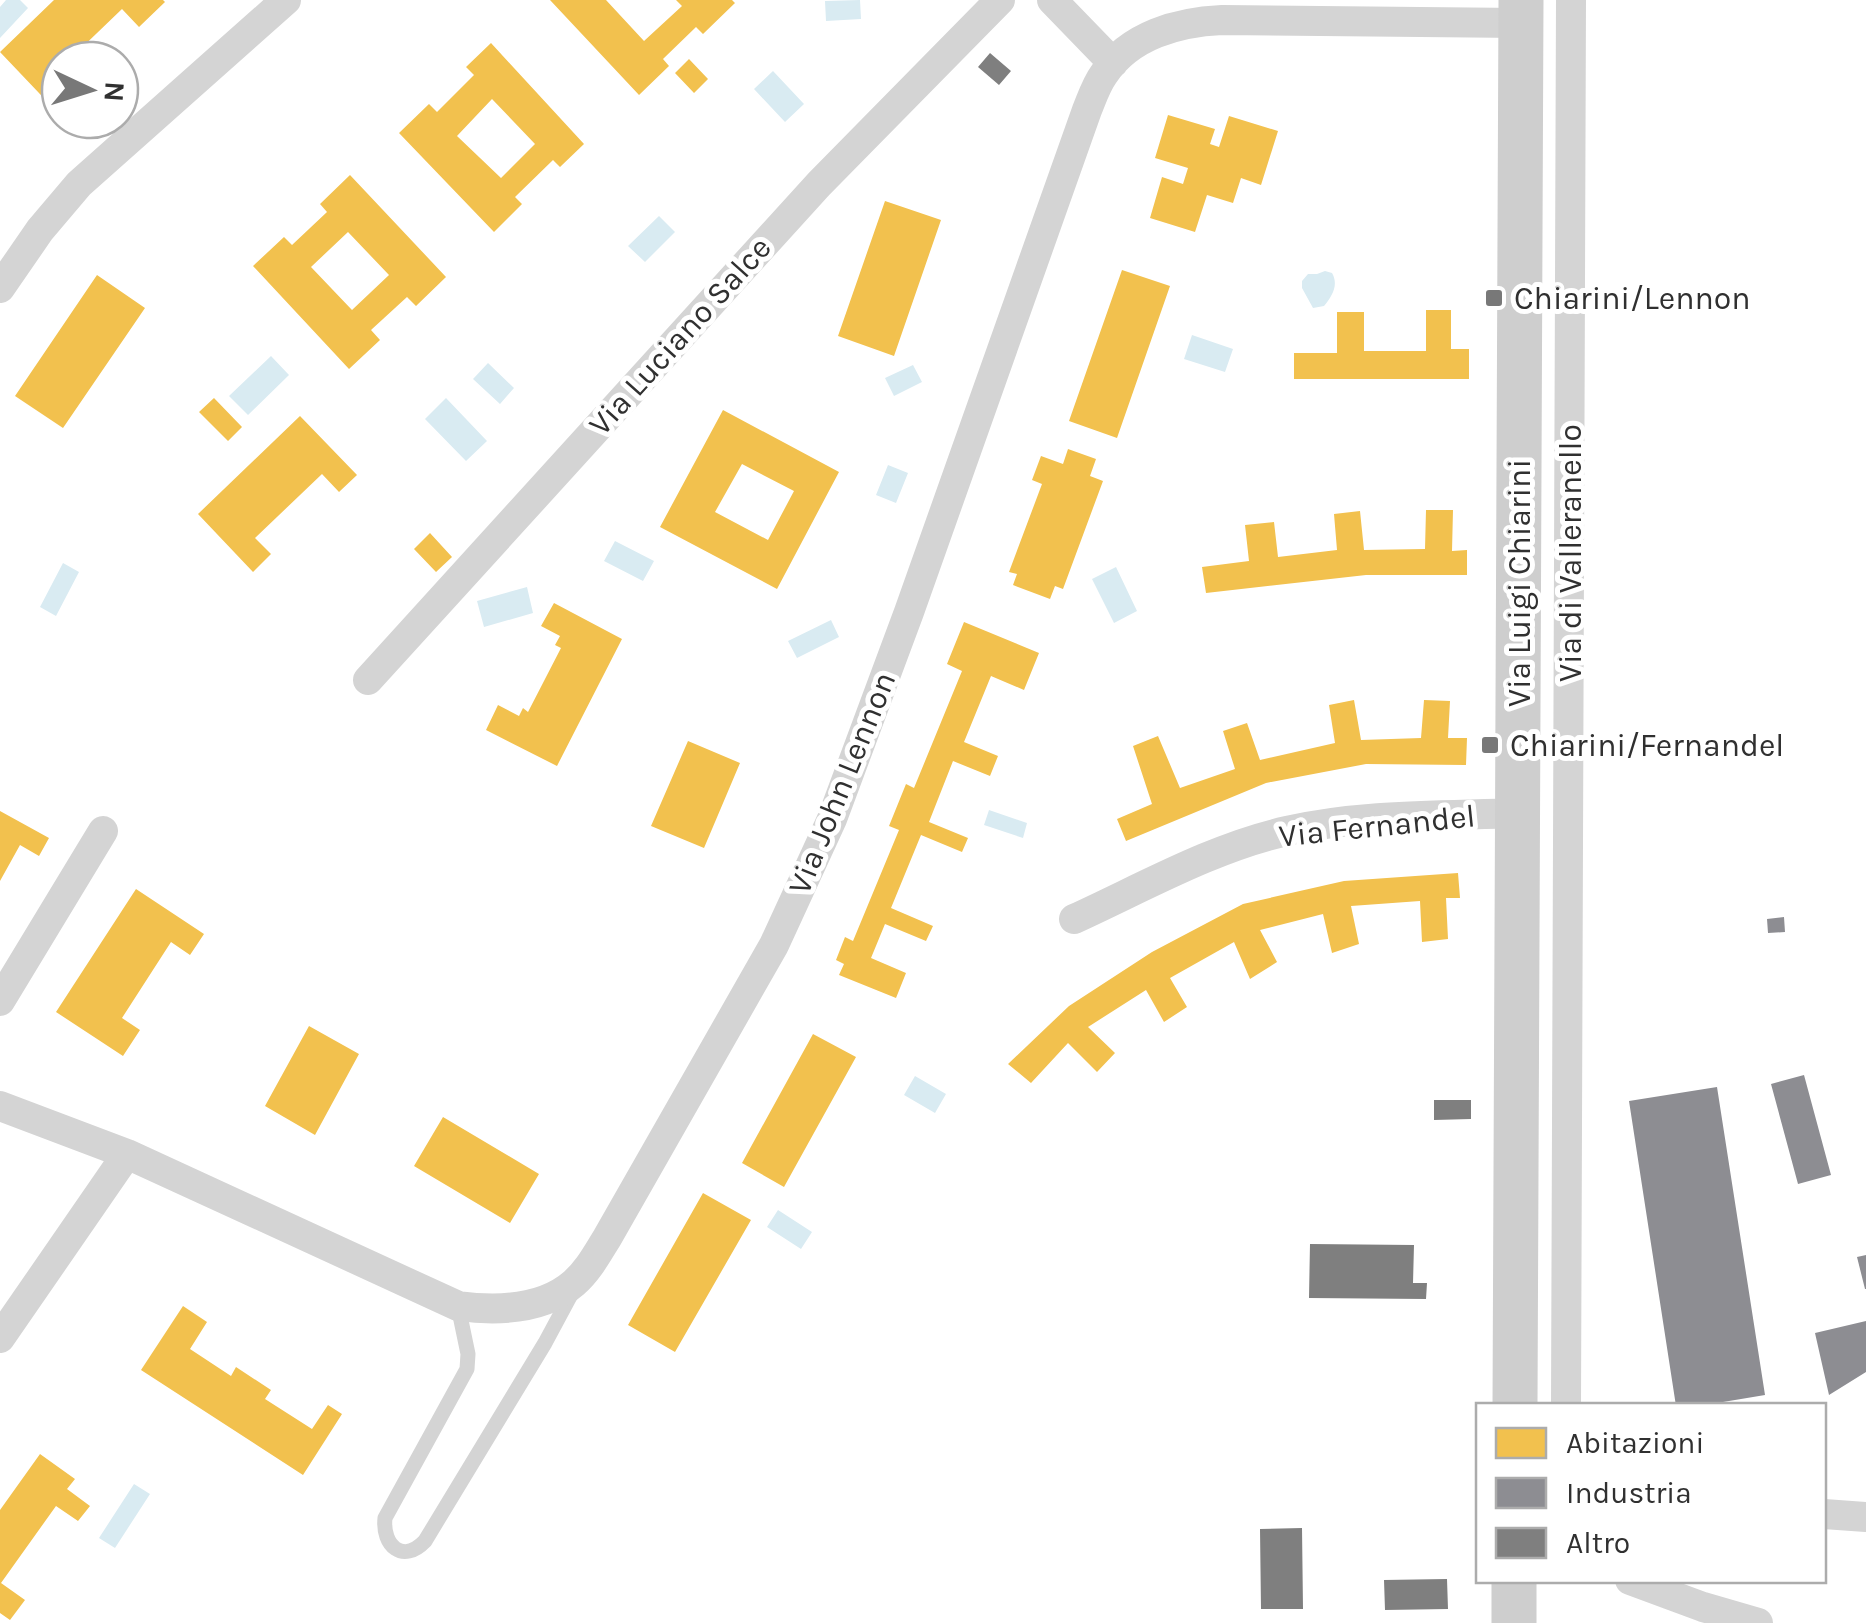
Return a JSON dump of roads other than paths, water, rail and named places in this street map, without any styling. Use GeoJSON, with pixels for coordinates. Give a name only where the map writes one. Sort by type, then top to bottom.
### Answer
{"type":"FeatureCollection","features":[{"type":"Feature","properties":{"kind":"street"},"geometry":{"type":"LineString","coordinates":[[0,288],[40,230],[79,184],[286,0]]}},
{"type":"Feature","properties":{"kind":"street","name":"Via Luciano Salce"},"geometry":{"type":"LineString","coordinates":[[368,680],[819,184],[1000,0]]}},
{"type":"Feature","properties":{"kind":"street"},"geometry":{"type":"LineString","coordinates":[[1052,0],[1113,62]]}},
{"type":"Feature","properties":{"kind":"street","name":"Via di Valleranello"},"geometry":{"type":"LineString","coordinates":[[1566,1403],[1571,0]]}},
{"type":"Feature","properties":{"kind":"street","name":"Via John Lennon"},"geometry":{"type":"LineString","coordinates":[[0,1106],[127,1154],[458,1306],[514,1307],[541,1302],[564,1291],[582,1275],[607,1238],[738,1010],[808,875],[856,758],[1087,110],[1113,62],[1160,31],[1208,21],[1521,12]]}},
{"type":"Feature","properties":{"kind":"street","name":"Via Luigi Chiarini"},"geometry":{"type":"LineString","coordinates":[[1515,1403],[1521,12]]}},
{"type":"Feature","properties":{"kind":"street","name":"Via Fernandel"},"geometry":{"type":"LineString","coordinates":[[1074,920],[1230,848],[1286,831],[1362,820],[1518,814]]}},
{"type":"Feature","properties":{"kind":"street"},"geometry":{"type":"LineString","coordinates":[[0,1002],[104,831]]}},
{"type":"Feature","properties":{"kind":"street"},"geometry":{"type":"LineString","coordinates":[[0,1338],[127,1154]]}},
{"type":"Feature","properties":{"kind":"street"},"geometry":{"type":"LineString","coordinates":[[1826,1514],[1866,1517]]}},
{"type":"Feature","properties":{"kind":"street"},"geometry":{"type":"LineString","coordinates":[[1514,1583],[1514,1623]]}},
{"type":"Feature","properties":{"kind":"street"},"geometry":{"type":"LineString","coordinates":[[1638,1583],[1758,1623]]}},
{"type":"Feature","properties":{"kind":"lane"},"geometry":{"type":"LineString","coordinates":[[458,1306],[468,1354],[467,1369],[385,1518],[388,1540],[394,1548],[406,1552],[415,1551],[425,1542],[582,1275]]}},
{"type":"Feature","properties":{"kind":"place","name":"Chiarini/Lennon"},"geometry":{"type":"Point","coordinates":[1494,298]}},
{"type":"Feature","properties":{"kind":"place","name":"Chiarini/Fernandel"},"geometry":{"type":"Point","coordinates":[1490,745]}}]}
